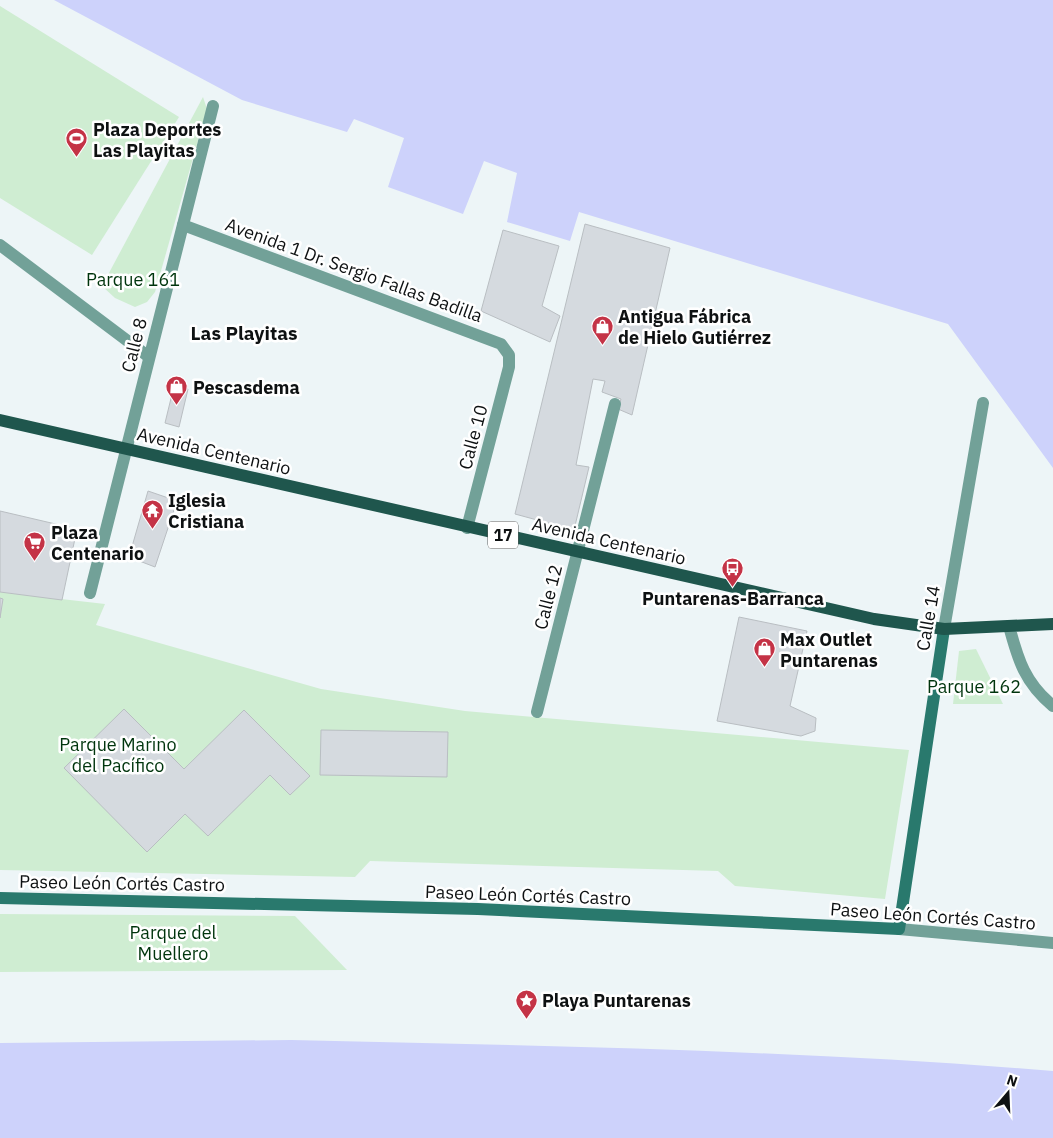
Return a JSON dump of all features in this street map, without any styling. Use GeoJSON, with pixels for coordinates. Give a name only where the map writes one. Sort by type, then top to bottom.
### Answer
{"type":"FeatureCollection","features":[{"type":"Feature","properties":{"kind":"main road","name":"Avenida Centenario"},"geometry":{"type":"LineString","coordinates":[[0,420],[467,528],[874,619],[944,629],[1009,626]]}},
{"type":"Feature","properties":{"kind":"main road","name":"17"},"geometry":{"type":"LineString","coordinates":[[1009,626],[1053,624]]}},
{"type":"Feature","properties":{"kind":"street","name":"Calle 8"},"geometry":{"type":"LineString","coordinates":[[90,593],[213,106]]}},
{"type":"Feature","properties":{"kind":"street","name":"Avenida 1 Dr. Sergio Fallas Badilla"},"geometry":{"type":"LineString","coordinates":[[183,225],[501,344],[509,355]]}},
{"type":"Feature","properties":{"kind":"street"},"geometry":{"type":"LineString","coordinates":[[0,245],[149,357]]}},
{"type":"Feature","properties":{"kind":"street","name":"Calle 10"},"geometry":{"type":"LineString","coordinates":[[467,528],[509,367],[509,355]]}},
{"type":"Feature","properties":{"kind":"street","name":"Calle 14"},"geometry":{"type":"LineString","coordinates":[[899,929],[944,629],[983,403]]}},
{"type":"Feature","properties":{"kind":"street","name":"Calle 12"},"geometry":{"type":"LineString","coordinates":[[537,712],[615,404]]}},
{"type":"Feature","properties":{"kind":"street"},"geometry":{"type":"LineString","coordinates":[[1009,626],[1020,664],[1030,682],[1053,706]]}},
{"type":"Feature","properties":{"kind":"street","name":"Paseo León Cortés Castro"},"geometry":{"type":"LineString","coordinates":[[0,898],[478,909],[899,929],[1053,943]]}},
{"type":"Feature","properties":{"kind":"green space","name":"Plaza Deportes Las Playitas"},"geometry":{"type":"Polygon","coordinates":[[[0,6],[179,117],[92,255],[0,198],[0,6]]]}},
{"type":"Feature","properties":{"kind":"green space","name":"Parque 161"},"geometry":{"type":"Polygon","coordinates":[[[203,97],[207,109],[155,292],[147,302],[135,307],[115,298],[102,286],[203,97]]]}},
{"type":"Feature","properties":{"kind":"green space","name":"Parque Marino del Pacífico"},"geometry":{"type":"Polygon","coordinates":[[[0,592],[105,604],[96,625],[321,689],[465,711],[909,750],[885,899],[735,886],[718,871],[370,861],[355,877],[0,870],[0,592]]]}},
{"type":"Feature","properties":{"kind":"green space","name":"Parque 162"},"geometry":{"type":"Polygon","coordinates":[[[976,649],[1003,704],[953,704],[959,651],[976,649]]]}},
{"type":"Feature","properties":{"kind":"green space","name":"Parque del Muellero"},"geometry":{"type":"Polygon","coordinates":[[[0,914],[295,916],[347,970],[0,972],[0,914]]]}},
{"type":"Feature","properties":{"kind":"water"},"geometry":{"type":"Polygon","coordinates":[[[54,0],[1053,0],[1053,468],[948,324],[579,212],[570,241],[507,222],[517,173],[484,161],[463,214],[388,187],[404,138],[354,119],[347,132],[242,100],[54,0]]]}},
{"type":"Feature","properties":{"kind":"water"},"geometry":{"type":"Polygon","coordinates":[[[291,1040],[768,1054],[863,1058],[1053,1071],[1053,1138],[0,1138],[0,1043],[291,1040]]]}},
{"type":"Feature","properties":{"kind":"building","name":"Antigua Fábrica de Hielo Gutiérrez"},"geometry":{"type":"Polygon","coordinates":[[[585,224],[670,248],[632,415],[618,409],[621,399],[602,392],[605,381],[593,379],[576,465],[589,467],[574,530],[515,514],[585,224]]]}},
{"type":"Feature","properties":{"kind":"building"},"geometry":{"type":"Polygon","coordinates":[[[503,230],[559,246],[542,306],[560,316],[550,342],[481,311],[503,230]]]}},
{"type":"Feature","properties":{"kind":"building","name":"Pescasdema"},"geometry":{"type":"Polygon","coordinates":[[[174,386],[188,389],[179,427],[165,423],[174,386]]]}},
{"type":"Feature","properties":{"kind":"building","name":"Iglesia Cristiana"},"geometry":{"type":"Polygon","coordinates":[[[148,491],[177,501],[155,567],[129,557],[148,491]]]}},
{"type":"Feature","properties":{"kind":"building","name":"Plaza Centenario"},"geometry":{"type":"Polygon","coordinates":[[[0,511],[77,529],[62,600],[0,592],[0,511]]]}},
{"type":"Feature","properties":{"kind":"building"},"geometry":{"type":"Polygon","coordinates":[[[0,598],[3,599],[0,618],[0,598]]]}},
{"type":"Feature","properties":{"kind":"building","name":"Max Outlet Puntarenas"},"geometry":{"type":"Polygon","coordinates":[[[739,617],[807,631],[790,706],[816,718],[815,731],[801,736],[717,721],[739,617]]]}},
{"type":"Feature","properties":{"kind":"building"},"geometry":{"type":"Polygon","coordinates":[[[124,709],[184,769],[244,710],[310,776],[290,795],[270,775],[208,836],[185,814],[147,852],[64,768],[124,709]]]}},
{"type":"Feature","properties":{"kind":"building"},"geometry":{"type":"Polygon","coordinates":[[[321,730],[448,732],[447,777],[320,775],[321,730]]]}},
{"type":"Feature","properties":{"kind":"place","name":"Plaza Deportes Las Playitas"},"geometry":{"type":"Point","coordinates":[77,158]}},
{"type":"Feature","properties":{"kind":"place","name":"Antigua Fábrica de Hielo Gutiérrez"},"geometry":{"type":"Point","coordinates":[602,345]}},
{"type":"Feature","properties":{"kind":"place","name":"Pescasdema"},"geometry":{"type":"Point","coordinates":[177,406]}},
{"type":"Feature","properties":{"kind":"place","name":"Iglesia Cristiana"},"geometry":{"type":"Point","coordinates":[152,529]}},
{"type":"Feature","properties":{"kind":"place","name":"Plaza Centenario"},"geometry":{"type":"Point","coordinates":[35,561]}},
{"type":"Feature","properties":{"kind":"place","name":"Puntarenas-Barranca"},"geometry":{"type":"Point","coordinates":[733,587]}},
{"type":"Feature","properties":{"kind":"place","name":"Max Outlet Puntarenas"},"geometry":{"type":"Point","coordinates":[764,668]}},
{"type":"Feature","properties":{"kind":"place","name":"Playa Puntarenas"},"geometry":{"type":"Point","coordinates":[526,1019]}},
{"type":"Feature","properties":{"kind":"district","name":"Las Playitas"},"geometry":{"type":"Point","coordinates":[244,333]}}]}
